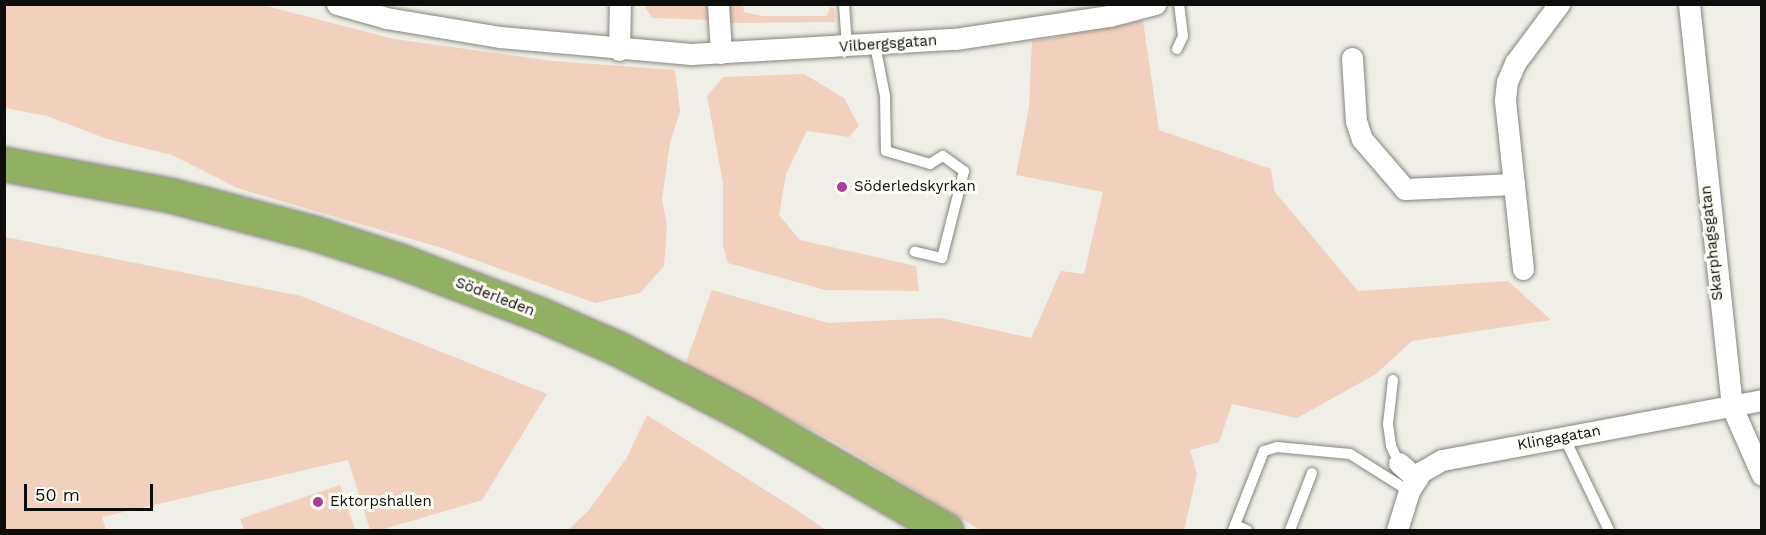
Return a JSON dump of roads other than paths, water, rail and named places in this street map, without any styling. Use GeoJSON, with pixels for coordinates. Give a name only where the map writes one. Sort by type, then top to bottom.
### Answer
{"type":"FeatureCollection","features":[{"type":"Feature","properties":{"kind":"highway","name":"Söderleden"},"geometry":{"type":"LineString","coordinates":[[4,164],[170,195],[314,233],[400,261],[538,314],[617,348],[745,414],[946,531]]}},
{"type":"Feature","properties":{"kind":"highway","name":"Söderleden"},"geometry":{"type":"LineString","coordinates":[[4,185],[167,216],[309,253],[502,320],[606,366],[713,420],[907,531]]}},
{"type":"Feature","properties":{"kind":"street","name":"Vilbergsgatan"},"geometry":{"type":"LineString","coordinates":[[337,4],[386,18],[489,35],[619,50],[721,53],[875,45],[1032,29],[1155,4]]}},
{"type":"Feature","properties":{"kind":"street"},"geometry":{"type":"LineString","coordinates":[[619,50],[620,4]]}},
{"type":"Feature","properties":{"kind":"street"},"geometry":{"type":"LineString","coordinates":[[717,4],[721,53]]}},
{"type":"Feature","properties":{"kind":"street"},"geometry":{"type":"LineString","coordinates":[[1523,268],[1505,100],[1507,82],[1515,63],[1559,4]]}},
{"type":"Feature","properties":{"kind":"street","name":"Skarphagsgatan"},"geometry":{"type":"LineString","coordinates":[[1689,4],[1732,407],[1761,475]]}},
{"type":"Feature","properties":{"kind":"street"},"geometry":{"type":"LineString","coordinates":[[1352,58],[1356,121],[1362,139],[1405,189],[1514,184]]}},
{"type":"Feature","properties":{"kind":"street","name":"Klingagatan"},"geometry":{"type":"LineString","coordinates":[[1413,485],[1442,460],[1761,400]]}},
{"type":"Feature","properties":{"kind":"street"},"geometry":{"type":"LineString","coordinates":[[1397,531],[1413,485],[1399,463]]}},
{"type":"Feature","properties":{"kind":"lane"},"geometry":{"type":"LineString","coordinates":[[844,4],[848,47]]}},
{"type":"Feature","properties":{"kind":"lane"},"geometry":{"type":"LineString","coordinates":[[1177,49],[1184,36],[1179,4]]}},
{"type":"Feature","properties":{"kind":"lane"},"geometry":{"type":"LineString","coordinates":[[875,45],[885,96],[886,151],[930,164],[943,156],[964,171],[942,258],[915,252]]}},
{"type":"Feature","properties":{"kind":"lane"},"geometry":{"type":"LineString","coordinates":[[1393,381],[1388,424],[1391,446],[1399,463]]}},
{"type":"Feature","properties":{"kind":"lane"},"geometry":{"type":"LineString","coordinates":[[1564,437],[1608,531]]}},
{"type":"Feature","properties":{"kind":"lane"},"geometry":{"type":"LineString","coordinates":[[1247,531],[1234,528],[1264,451],[1277,447],[1350,454],[1413,485]]}},
{"type":"Feature","properties":{"kind":"lane"},"geometry":{"type":"LineString","coordinates":[[1290,531],[1312,473]]}},
{"type":"Feature","properties":{"kind":"place","name":"Söderledskyrkan"},"geometry":{"type":"Point","coordinates":[842,187]}},
{"type":"Feature","properties":{"kind":"place","name":"Ektorpshallen"},"geometry":{"type":"Point","coordinates":[318,502]}}]}
